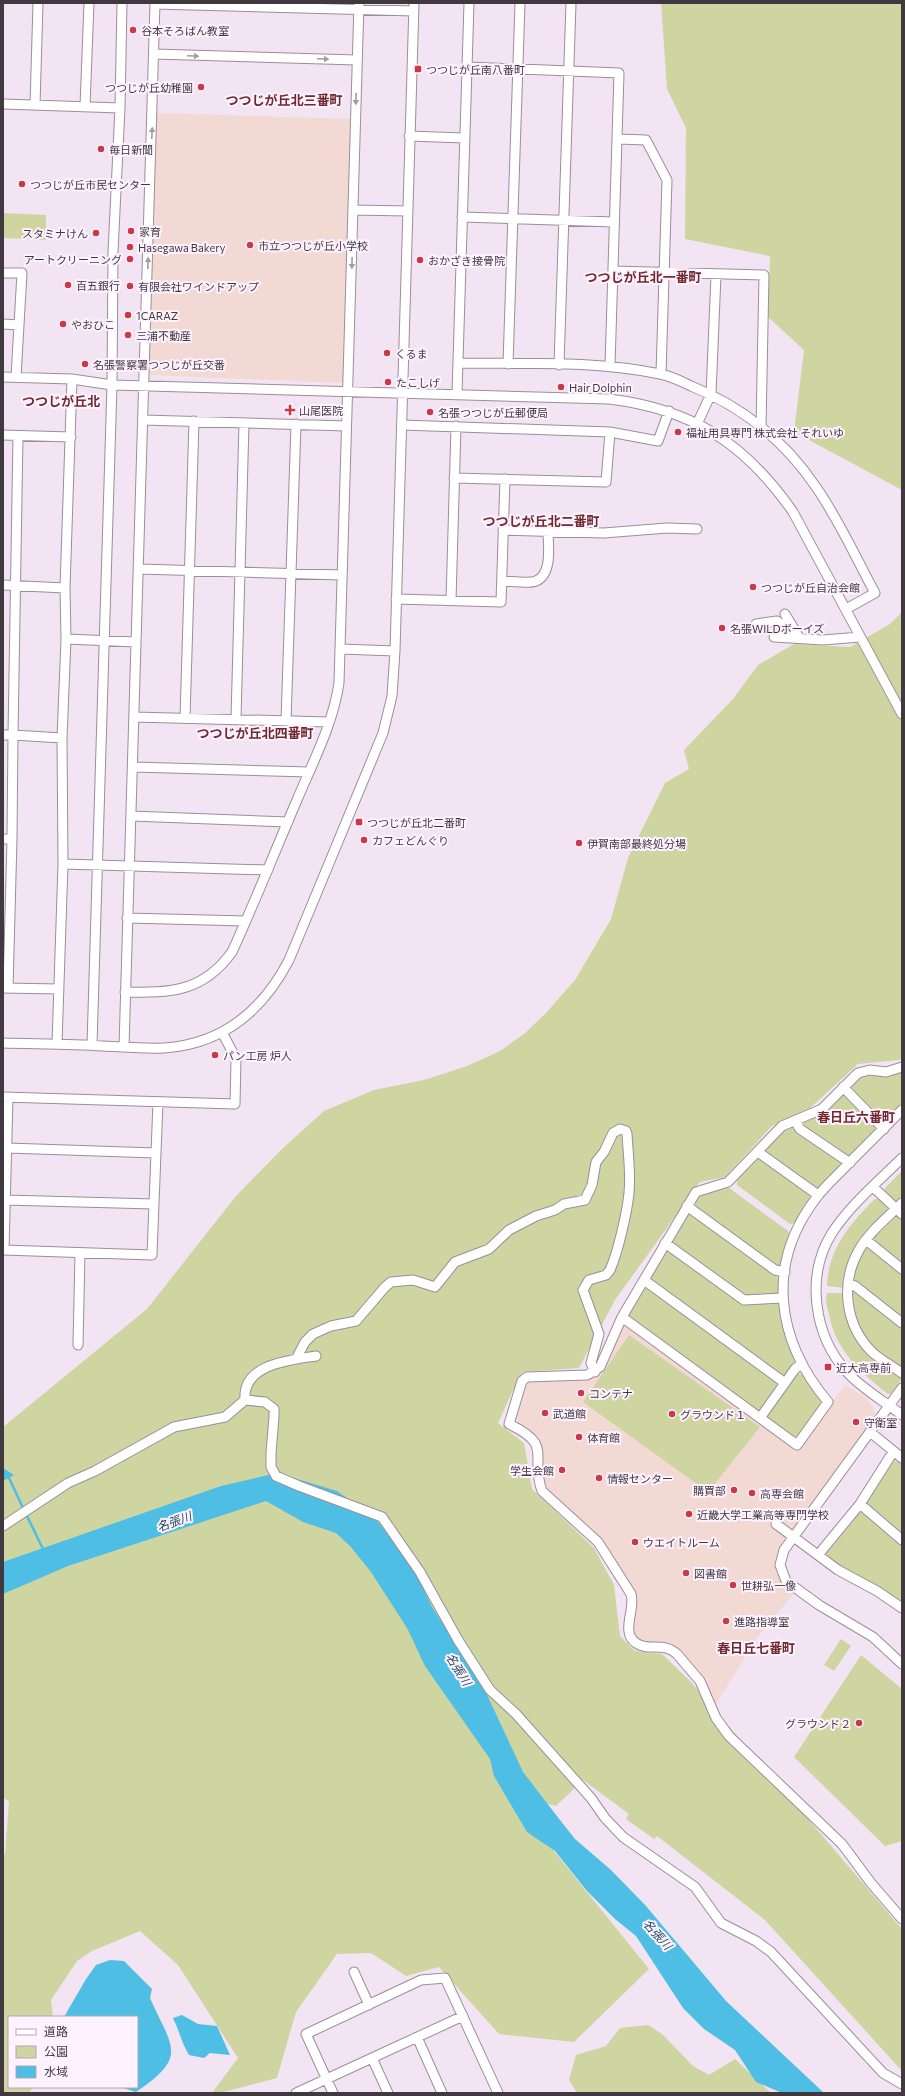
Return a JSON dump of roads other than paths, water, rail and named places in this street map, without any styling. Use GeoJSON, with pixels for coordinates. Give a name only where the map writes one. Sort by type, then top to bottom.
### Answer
{"type":"FeatureCollection","features":[{"type":"Feature","properties":{"kind":"street"},"geometry":{"type":"LineString","coordinates":[[35,105],[38,3]]}},
{"type":"Feature","properties":{"kind":"street"},"geometry":{"type":"LineString","coordinates":[[86,106],[89,3]]}},
{"type":"Feature","properties":{"kind":"street"},"geometry":{"type":"LineString","coordinates":[[92,1045],[112,384],[113,252],[120,108],[122,3]]}},
{"type":"Feature","properties":{"kind":"street"},"geometry":{"type":"LineString","coordinates":[[3,1043],[124,1047],[175,1047],[197,1042],[222,1032],[247,1015],[265,998],[277,983],[289,960],[383,734],[392,696],[395,651],[414,7],[155,3],[124,1047]]}},
{"type":"Feature","properties":{"kind":"street"},"geometry":{"type":"LineString","coordinates":[[457,394],[469,3]]}},
{"type":"Feature","properties":{"kind":"street"},"geometry":{"type":"LineString","coordinates":[[508,364],[520,3]]}},
{"type":"Feature","properties":{"kind":"street"},"geometry":{"type":"LineString","coordinates":[[559,365],[571,3]]}},
{"type":"Feature","properties":{"kind":"street"},"geometry":{"type":"LineString","coordinates":[[125,992],[172,992],[199,982],[215,972],[227,959],[246,921],[309,772],[329,722],[338,690],[359,6]]}},
{"type":"Feature","properties":{"kind":"street"},"geometry":{"type":"LineString","coordinates":[[154,54],[357,60]]}},
{"type":"Feature","properties":{"kind":"street"},"geometry":{"type":"LineString","coordinates":[[467,67],[619,73],[610,366]]}},
{"type":"Feature","properties":{"kind":"street"},"geometry":{"type":"LineString","coordinates":[[3,104],[120,108]]}},
{"type":"Feature","properties":{"kind":"street"},"geometry":{"type":"LineString","coordinates":[[410,136],[464,138]]}},
{"type":"Feature","properties":{"kind":"street"},"geometry":{"type":"LineString","coordinates":[[618,139],[646,140],[667,180],[661,374]]}},
{"type":"Feature","properties":{"kind":"street"},"geometry":{"type":"LineString","coordinates":[[353,210],[408,211]]}},
{"type":"Feature","properties":{"kind":"street"},"geometry":{"type":"LineString","coordinates":[[462,217],[564,219],[614,222]]}},
{"type":"Feature","properties":{"kind":"street"},"geometry":{"type":"LineString","coordinates":[[613,271],[716,275],[764,275],[761,426]]}},
{"type":"Feature","properties":{"kind":"street"},"geometry":{"type":"LineString","coordinates":[[3,273],[22,273],[16,377]]}},
{"type":"Feature","properties":{"kind":"street"},"geometry":{"type":"LineString","coordinates":[[697,424],[711,394],[716,275]]}},
{"type":"Feature","properties":{"kind":"street"},"geometry":{"type":"LineString","coordinates":[[3,324],[19,324]]}},
{"type":"Feature","properties":{"kind":"street"},"geometry":{"type":"LineString","coordinates":[[458,363],[610,366],[661,374],[711,394],[761,426],[790,453],[816,487],[875,593],[846,609]]}},
{"type":"Feature","properties":{"kind":"street"},"geometry":{"type":"LineString","coordinates":[[3,377],[72,379],[112,384],[609,399],[636,403],[669,412],[719,435],[737,448],[777,488],[793,512],[902,714]]}},
{"type":"Feature","properties":{"kind":"street"},"geometry":{"type":"LineString","coordinates":[[57,1044],[63,864],[62,738],[66,639],[65,588],[72,379]]}},
{"type":"Feature","properties":{"kind":"street"},"geometry":{"type":"LineString","coordinates":[[402,425],[610,432],[658,441],[669,412]]}},
{"type":"Feature","properties":{"kind":"street"},"geometry":{"type":"LineString","coordinates":[[143,420],[346,426]]}},
{"type":"Feature","properties":{"kind":"street"},"geometry":{"type":"LineString","coordinates":[[185,718],[194,421]]}},
{"type":"Feature","properties":{"kind":"street"},"geometry":{"type":"LineString","coordinates":[[236,720],[244,423]]}},
{"type":"Feature","properties":{"kind":"street"},"geometry":{"type":"LineString","coordinates":[[286,721],[296,424]]}},
{"type":"Feature","properties":{"kind":"street"},"geometry":{"type":"LineString","coordinates":[[451,601],[456,426]]}},
{"type":"Feature","properties":{"kind":"street"},"geometry":{"type":"LineString","coordinates":[[454,478],[606,482],[610,432]]}},
{"type":"Feature","properties":{"kind":"street"},"geometry":{"type":"LineString","coordinates":[[3,435],[71,437]]}},
{"type":"Feature","properties":{"kind":"street"},"geometry":{"type":"LineString","coordinates":[[18,436],[13,735],[8,839],[5,988],[59,989]]}},
{"type":"Feature","properties":{"kind":"street"},"geometry":{"type":"LineString","coordinates":[[396,599],[501,602],[506,479]]}},
{"type":"Feature","properties":{"kind":"street"},"geometry":{"type":"LineString","coordinates":[[504,530],[604,533],[667,528],[697,529]]}},
{"type":"Feature","properties":{"kind":"street"},"geometry":{"type":"LineString","coordinates":[[502,581],[535,581],[541,577],[547,567],[548,531]]}},
{"type":"Feature","properties":{"kind":"street"},"geometry":{"type":"LineString","coordinates":[[139,568],[189,571],[342,575]]}},
{"type":"Feature","properties":{"kind":"street"},"geometry":{"type":"LineString","coordinates":[[3,586],[65,588]]}},
{"type":"Feature","properties":{"kind":"street"},"geometry":{"type":"LineString","coordinates":[[785,614],[799,637]]}},
{"type":"Feature","properties":{"kind":"street"},"geometry":{"type":"LineString","coordinates":[[756,624],[777,621],[799,637]]}},
{"type":"Feature","properties":{"kind":"street"},"geometry":{"type":"LineString","coordinates":[[774,637],[799,637],[823,640],[860,636]]}},
{"type":"Feature","properties":{"kind":"street"},"geometry":{"type":"LineString","coordinates":[[66,639],[136,642]]}},
{"type":"Feature","properties":{"kind":"street"},"geometry":{"type":"LineString","coordinates":[[340,649],[395,651]]}},
{"type":"Feature","properties":{"kind":"street"},"geometry":{"type":"LineString","coordinates":[[134,717],[329,722]]}},
{"type":"Feature","properties":{"kind":"street"},"geometry":{"type":"LineString","coordinates":[[3,735],[62,738]]}},
{"type":"Feature","properties":{"kind":"street"},"geometry":{"type":"LineString","coordinates":[[133,767],[309,772]]}},
{"type":"Feature","properties":{"kind":"street"},"geometry":{"type":"LineString","coordinates":[[131,816],[288,822]]}},
{"type":"Feature","properties":{"kind":"street"},"geometry":{"type":"LineString","coordinates":[[63,864],[268,870]]}},
{"type":"Feature","properties":{"kind":"street"},"geometry":{"type":"LineString","coordinates":[[127,918],[246,921]]}},
{"type":"Feature","properties":{"kind":"street"},"geometry":{"type":"LineString","coordinates":[[158,1102],[152,1255],[3,1250],[7,1148],[5,1097],[235,1104],[236,1059],[222,1032]]}},
{"type":"Feature","properties":{"kind":"street"},"geometry":{"type":"LineString","coordinates":[[902,1067],[886,1072],[861,1071],[855,1075],[822,1109],[782,1126],[728,1182],[696,1192],[622,1317],[600,1367],[595,1372],[587,1375],[527,1377],[522,1381],[509,1424],[527,1432],[535,1442],[542,1490],[586,1530],[608,1556],[632,1598],[628,1631],[632,1639],[641,1646],[663,1646],[673,1650],[677,1654],[700,1681],[716,1718],[729,1736],[842,1844],[871,1883],[902,1919]]}},
{"type":"Feature","properties":{"kind":"street"},"geometry":{"type":"LineString","coordinates":[[843,1087],[884,1129]]}},
{"type":"Feature","properties":{"kind":"street"},"geometry":{"type":"LineString","coordinates":[[622,1317],[797,1445],[828,1402],[811,1381],[801,1364],[789,1334],[783,1298],[784,1272],[789,1250],[796,1230],[818,1195],[902,1110]]}},
{"type":"Feature","properties":{"kind":"street"},"geometry":{"type":"LineString","coordinates":[[795,1121],[800,1129],[818,1144],[840,1154],[850,1163]]}},
{"type":"Feature","properties":{"kind":"street"},"geometry":{"type":"LineString","coordinates":[[296,1359],[305,1342],[314,1334],[331,1326],[356,1321],[389,1283],[413,1280],[435,1287],[455,1262],[489,1249],[509,1230],[536,1216],[555,1210],[564,1204],[585,1200],[592,1185],[596,1162],[604,1152],[612,1133],[620,1129],[626,1131],[627,1134],[630,1187],[623,1222],[610,1270],[606,1275],[589,1280],[583,1290],[599,1334],[591,1363],[595,1372]]}},
{"type":"Feature","properties":{"kind":"street"},"geometry":{"type":"LineString","coordinates":[[7,1148],[156,1153]]}},
{"type":"Feature","properties":{"kind":"street"},"geometry":{"type":"LineString","coordinates":[[758,1152],[818,1195]]}},
{"type":"Feature","properties":{"kind":"street"},"geometry":{"type":"LineString","coordinates":[[902,1158],[856,1204],[832,1233],[826,1245],[818,1273],[817,1307],[824,1336],[839,1363],[852,1378],[902,1415]]}},
{"type":"Feature","properties":{"kind":"street"},"geometry":{"type":"LineString","coordinates":[[873,1187],[900,1209],[866,1240],[854,1260],[848,1284],[848,1303],[850,1314],[860,1337],[877,1356],[902,1373]]}},
{"type":"Feature","properties":{"kind":"street"},"geometry":{"type":"LineString","coordinates":[[5,1200],[154,1204]]}},
{"type":"Feature","properties":{"kind":"street"},"geometry":{"type":"LineString","coordinates":[[687,1206],[775,1270],[784,1272]]}},
{"type":"Feature","properties":{"kind":"street"},"geometry":{"type":"LineString","coordinates":[[866,1240],[902,1269]]}},
{"type":"Feature","properties":{"kind":"street"},"geometry":{"type":"LineString","coordinates":[[665,1244],[744,1300],[783,1298]]}},
{"type":"Feature","properties":{"kind":"street"},"geometry":{"type":"LineString","coordinates":[[78,1345],[80,1253]]}},
{"type":"Feature","properties":{"kind":"street"},"geometry":{"type":"LineString","coordinates":[[644,1280],[785,1383]]}},
{"type":"Feature","properties":{"kind":"street"},"geometry":{"type":"LineString","coordinates":[[848,1284],[855,1286],[902,1323]]}},
{"type":"Feature","properties":{"kind":"street"},"geometry":{"type":"LineString","coordinates":[[3,1526],[68,1483],[95,1471],[174,1427],[225,1417],[245,1400],[246,1387],[257,1373],[266,1367],[296,1359],[316,1356]]}},
{"type":"Feature","properties":{"kind":"street"},"geometry":{"type":"LineString","coordinates":[[760,1418],[785,1383],[801,1364]]}},
{"type":"Feature","properties":{"kind":"street"},"geometry":{"type":"LineString","coordinates":[[902,1388],[793,1537],[780,1560],[781,1571],[786,1581],[819,1605],[873,1637],[902,1664]]}},
{"type":"Feature","properties":{"kind":"street"},"geometry":{"type":"LineString","coordinates":[[245,1400],[265,1402],[274,1409],[271,1467],[276,1476],[382,1517],[420,1572],[458,1640],[490,1690],[516,1714],[586,1793],[605,1818],[623,1837],[695,1887],[721,1923],[756,1940],[771,1952],[884,2073],[902,2084]]}},
{"type":"Feature","properties":{"kind":"street"},"geometry":{"type":"LineString","coordinates":[[870,1432],[902,1458]]}},
{"type":"Feature","properties":{"kind":"street"},"geometry":{"type":"LineString","coordinates":[[818,1555],[860,1504],[893,1452]]}},
{"type":"Feature","properties":{"kind":"street"},"geometry":{"type":"LineString","coordinates":[[860,1504],[902,1540]]}},
{"type":"Feature","properties":{"kind":"street"},"geometry":{"type":"LineString","coordinates":[[776,1524],[838,1570],[877,1591],[902,1608]]}},
{"type":"Feature","properties":{"kind":"street"},"geometry":{"type":"LineString","coordinates":[[354,1972],[369,2005]]}},
{"type":"Feature","properties":{"kind":"street"},"geometry":{"type":"LineString","coordinates":[[333,2093],[306,2034],[421,1980],[445,1978],[498,2093]]}},
{"type":"Feature","properties":{"kind":"street"},"geometry":{"type":"LineString","coordinates":[[296,2093],[463,2016]]}},
{"type":"Feature","properties":{"kind":"street"},"geometry":{"type":"LineString","coordinates":[[417,2037],[442,2093]]}},
{"type":"Feature","properties":{"kind":"street"},"geometry":{"type":"LineString","coordinates":[[372,2058],[388,2093]]}},
{"type":"Feature","properties":{"kind":"water"},"geometry":{"type":"Polygon","coordinates":[[[3,1468],[14,1475],[3,1481],[3,1468]]]}},
{"type":"Feature","properties":{"kind":"water","name":"名張川"},"geometry":{"type":"Polygon","coordinates":[[[277,1473],[337,1491],[375,1518],[403,1554],[419,1580],[432,1607],[482,1684],[523,1772],[560,1820],[575,1839],[611,1870],[646,1906],[726,2001],[824,2093],[782,2093],[756,2082],[735,2050],[704,2029],[683,2008],[636,1936],[615,1919],[587,1891],[555,1851],[527,1832],[494,1776],[490,1759],[425,1666],[407,1628],[371,1572],[350,1546],[336,1533],[303,1522],[266,1501],[68,1566],[3,1594],[3,1562],[221,1486],[277,1473]]]}},
{"type":"Feature","properties":{"kind":"water"},"geometry":{"type":"Polygon","coordinates":[[[110,1960],[124,1961],[152,1989],[150,1998],[169,2040],[171,2050],[170,2060],[164,2069],[153,2080],[136,2092],[123,2088],[138,2088],[138,2016],[65,2016],[96,1965],[110,1960]]]}},
{"type":"Feature","properties":{"kind":"water"},"geometry":{"type":"Polygon","coordinates":[[[182,2015],[198,2024],[217,2026],[230,2055],[210,2053],[204,2058],[189,2055],[173,2018],[182,2015]]]}},
{"type":"Feature","properties":{"kind":"waterway"},"geometry":{"type":"LineString","coordinates":[[9,1478],[24,1510]]}},
{"type":"Feature","properties":{"kind":"waterway"},"geometry":{"type":"LineString","coordinates":[[26,1514],[44,1551]]}},
{"type":"Feature","properties":{"kind":"place","name":"谷本そろばん教室"},"geometry":{"type":"Point","coordinates":[133,30]}},
{"type":"Feature","properties":{"kind":"place","name":"つつじが丘南八番町"},"geometry":{"type":"Point","coordinates":[418,69]}},
{"type":"Feature","properties":{"kind":"place","name":"つつじが丘幼稚園"},"geometry":{"type":"Point","coordinates":[201,87]}},
{"type":"Feature","properties":{"kind":"place","name":"毎日新聞"},"geometry":{"type":"Point","coordinates":[101,149]}},
{"type":"Feature","properties":{"kind":"place","name":"つつじが丘市民センター"},"geometry":{"type":"Point","coordinates":[22,184]}},
{"type":"Feature","properties":{"kind":"place","name":"家育"},"geometry":{"type":"Point","coordinates":[131,231]}},
{"type":"Feature","properties":{"kind":"place","name":"スタミナけん"},"geometry":{"type":"Point","coordinates":[96,233]}},
{"type":"Feature","properties":{"kind":"place","name":"市立つつじが丘小学校"},"geometry":{"type":"Point","coordinates":[250,245]}},
{"type":"Feature","properties":{"kind":"place","name":"Hasegawa Bakery"},"geometry":{"type":"Point","coordinates":[130,247]}},
{"type":"Feature","properties":{"kind":"place","name":"アートクリーニング"},"geometry":{"type":"Point","coordinates":[130,259]}},
{"type":"Feature","properties":{"kind":"place","name":"おかざき接骨院"},"geometry":{"type":"Point","coordinates":[420,260]}},
{"type":"Feature","properties":{"kind":"place","name":"百五銀行"},"geometry":{"type":"Point","coordinates":[68,285]}},
{"type":"Feature","properties":{"kind":"place","name":"有限会社ワインドアップ"},"geometry":{"type":"Point","coordinates":[130,286]}},
{"type":"Feature","properties":{"kind":"place","name":"1CARAZ"},"geometry":{"type":"Point","coordinates":[128,315]}},
{"type":"Feature","properties":{"kind":"place","name":"やおひこ"},"geometry":{"type":"Point","coordinates":[63,324]}},
{"type":"Feature","properties":{"kind":"place","name":"三浦不動産"},"geometry":{"type":"Point","coordinates":[128,335]}},
{"type":"Feature","properties":{"kind":"place","name":"くるま"},"geometry":{"type":"Point","coordinates":[387,353]}},
{"type":"Feature","properties":{"kind":"place","name":"名張警察署つつじが丘交番"},"geometry":{"type":"Point","coordinates":[85,364]}},
{"type":"Feature","properties":{"kind":"place","name":"たこしげ"},"geometry":{"type":"Point","coordinates":[388,382]}},
{"type":"Feature","properties":{"kind":"place","name":"Hair Dolphin"},"geometry":{"type":"Point","coordinates":[561,387]}},
{"type":"Feature","properties":{"kind":"place","name":"山尾医院"},"geometry":{"type":"Point","coordinates":[290,410]}},
{"type":"Feature","properties":{"kind":"place","name":"名張つつじが丘郵便局"},"geometry":{"type":"Point","coordinates":[430,412]}},
{"type":"Feature","properties":{"kind":"place","name":"福祉用具専門 株式会社 それいゆ"},"geometry":{"type":"Point","coordinates":[678,432]}},
{"type":"Feature","properties":{"kind":"place","name":"つつじが丘自治会館"},"geometry":{"type":"Point","coordinates":[753,587]}},
{"type":"Feature","properties":{"kind":"place","name":"名張WILDボーイズ"},"geometry":{"type":"Point","coordinates":[722,628]}},
{"type":"Feature","properties":{"kind":"place","name":"つつじが丘北二番町"},"geometry":{"type":"Point","coordinates":[359,822]}},
{"type":"Feature","properties":{"kind":"place","name":"カフェどんぐり"},"geometry":{"type":"Point","coordinates":[364,840]}},
{"type":"Feature","properties":{"kind":"place","name":"伊賀南部最終処分場"},"geometry":{"type":"Point","coordinates":[579,843]}},
{"type":"Feature","properties":{"kind":"place","name":"パン工房 炉人"},"geometry":{"type":"Point","coordinates":[215,1055]}},
{"type":"Feature","properties":{"kind":"place","name":"近大高専前"},"geometry":{"type":"Point","coordinates":[828,1367]}},
{"type":"Feature","properties":{"kind":"place","name":"コンテナ"},"geometry":{"type":"Point","coordinates":[581,1393]}},
{"type":"Feature","properties":{"kind":"place","name":"武道館"},"geometry":{"type":"Point","coordinates":[545,1413]}},
{"type":"Feature","properties":{"kind":"place","name":"グラウンド１"},"geometry":{"type":"Point","coordinates":[672,1414]}},
{"type":"Feature","properties":{"kind":"place","name":"守衛室"},"geometry":{"type":"Point","coordinates":[856,1422]}},
{"type":"Feature","properties":{"kind":"place","name":"体育館"},"geometry":{"type":"Point","coordinates":[579,1437]}},
{"type":"Feature","properties":{"kind":"place","name":"学生会館"},"geometry":{"type":"Point","coordinates":[562,1470]}},
{"type":"Feature","properties":{"kind":"place","name":"情報センター"},"geometry":{"type":"Point","coordinates":[599,1478]}},
{"type":"Feature","properties":{"kind":"place","name":"購買部"},"geometry":{"type":"Point","coordinates":[734,1490]}},
{"type":"Feature","properties":{"kind":"place","name":"高専会館"},"geometry":{"type":"Point","coordinates":[752,1493]}},
{"type":"Feature","properties":{"kind":"place","name":"近畿大学工業高等専門学校"},"geometry":{"type":"Point","coordinates":[689,1514]}},
{"type":"Feature","properties":{"kind":"place","name":"ウエイトルーム"},"geometry":{"type":"Point","coordinates":[635,1542]}},
{"type":"Feature","properties":{"kind":"place","name":"図書館"},"geometry":{"type":"Point","coordinates":[686,1573]}},
{"type":"Feature","properties":{"kind":"place","name":"世耕弘一像"},"geometry":{"type":"Point","coordinates":[733,1585]}},
{"type":"Feature","properties":{"kind":"place","name":"進路指導室"},"geometry":{"type":"Point","coordinates":[726,1621]}},
{"type":"Feature","properties":{"kind":"place","name":"グラウンド２"},"geometry":{"type":"Point","coordinates":[859,1723]}},
{"type":"Feature","properties":{"kind":"district","name":"つつじが丘北三番町"},"geometry":{"type":"Point","coordinates":[284,100]}},
{"type":"Feature","properties":{"kind":"district","name":"つつじが丘北一番町"},"geometry":{"type":"Point","coordinates":[643,277]}},
{"type":"Feature","properties":{"kind":"district","name":"つつじが丘北"},"geometry":{"type":"Point","coordinates":[61,401]}},
{"type":"Feature","properties":{"kind":"district","name":"つつじが丘北二番町"},"geometry":{"type":"Point","coordinates":[541,521]}},
{"type":"Feature","properties":{"kind":"district","name":"つつじが丘北四番町"},"geometry":{"type":"Point","coordinates":[255,733]}},
{"type":"Feature","properties":{"kind":"district","name":"春日丘六番町"},"geometry":{"type":"Point","coordinates":[856,1117]}},
{"type":"Feature","properties":{"kind":"district","name":"春日丘七番町"},"geometry":{"type":"Point","coordinates":[756,1648]}}]}
